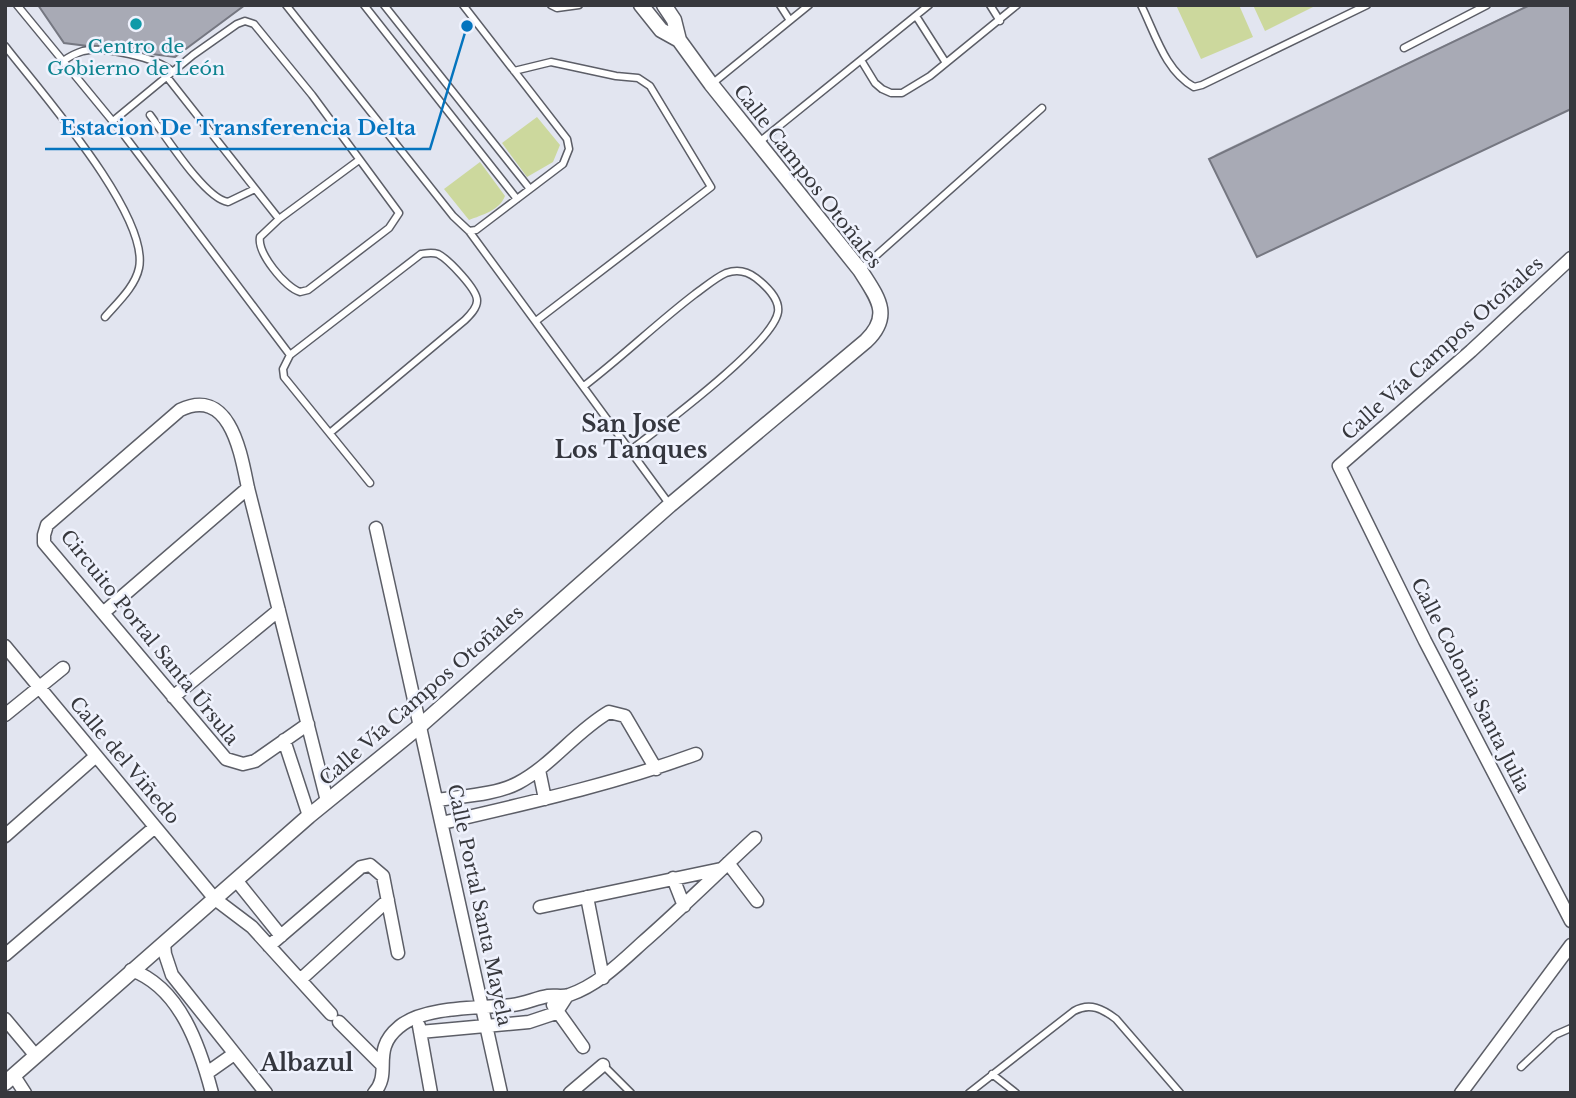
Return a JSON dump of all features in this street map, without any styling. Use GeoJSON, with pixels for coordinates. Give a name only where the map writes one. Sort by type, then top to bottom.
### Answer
{"type":"FeatureCollection","features":[{"type":"Feature","properties":{"kind":"street","name":"Calle Campos Otoñales"},"geometry":{"type":"LineString","coordinates":[[641,5],[661,30],[678,40],[860,270],[875,293],[881,317],[879,327],[866,341]]}},
{"type":"Feature","properties":{"kind":"street","name":"Calle Campos Otoñales"},"geometry":{"type":"LineString","coordinates":[[664,5],[674,20],[678,40]]}},
{"type":"Feature","properties":{"kind":"street","name":"Calle Vía Campos Otoñales"},"geometry":{"type":"LineString","coordinates":[[1339,466],[1471,351],[1571,258]]}},
{"type":"Feature","properties":{"kind":"street","name":"Calle Vía Campos Otoñales"},"geometry":{"type":"LineString","coordinates":[[9,1079],[309,816],[421,725],[670,505],[866,341]]}},
{"type":"Feature","properties":{"kind":"street","name":"Circuito Portal Santa Úrsula"},"geometry":{"type":"LineString","coordinates":[[308,724],[255,761],[243,765],[226,759],[44,543],[45,530],[53,519],[180,410],[187,407],[212,410],[229,423],[240,448],[327,801]]}},
{"type":"Feature","properties":{"kind":"street","name":"Calle Colonia Santa Julia"},"geometry":{"type":"LineString","coordinates":[[1339,466],[1571,921]]}},
{"type":"Feature","properties":{"kind":"street"},"geometry":{"type":"LineString","coordinates":[[103,613],[248,488]]}},
{"type":"Feature","properties":{"kind":"street","name":"Calle Portal Santa Mayela"},"geometry":{"type":"LineString","coordinates":[[376,528],[502,1093]]}},
{"type":"Feature","properties":{"kind":"street"},"geometry":{"type":"LineString","coordinates":[[173,697],[279,610]]}},
{"type":"Feature","properties":{"kind":"street","name":"Calle del Viñedo"},"geometry":{"type":"LineString","coordinates":[[5,646],[215,899],[252,927],[382,1065]]}},
{"type":"Feature","properties":{"kind":"street"},"geometry":{"type":"LineString","coordinates":[[5,715],[63,668]]}},
{"type":"Feature","properties":{"kind":"street"},"geometry":{"type":"LineString","coordinates":[[437,800],[516,784],[539,770],[578,734],[609,712],[625,716],[656,769]]}},
{"type":"Feature","properties":{"kind":"street"},"geometry":{"type":"LineString","coordinates":[[284,740],[309,816]]}},
{"type":"Feature","properties":{"kind":"street"},"geometry":{"type":"LineString","coordinates":[[442,823],[656,769],[696,754]]}},
{"type":"Feature","properties":{"kind":"street"},"geometry":{"type":"LineString","coordinates":[[5,836],[96,756]]}},
{"type":"Feature","properties":{"kind":"street"},"geometry":{"type":"LineString","coordinates":[[539,770],[545,799]]}},
{"type":"Feature","properties":{"kind":"street"},"geometry":{"type":"LineString","coordinates":[[5,955],[155,827]]}},
{"type":"Feature","properties":{"kind":"street"},"geometry":{"type":"LineString","coordinates":[[374,1093],[381,1084],[383,1046],[401,1025],[418,1016],[481,1006],[514,1005],[549,996],[567,996],[603,978],[755,838]]}},
{"type":"Feature","properties":{"kind":"street"},"geometry":{"type":"LineString","coordinates":[[269,946],[361,867],[370,864],[383,876],[398,953]]}},
{"type":"Feature","properties":{"kind":"street"},"geometry":{"type":"LineString","coordinates":[[540,907],[724,866]]}},
{"type":"Feature","properties":{"kind":"street"},"geometry":{"type":"LineString","coordinates":[[724,866],[757,901]]}},
{"type":"Feature","properties":{"kind":"street"},"geometry":{"type":"LineString","coordinates":[[673,878],[684,906]]}},
{"type":"Feature","properties":{"kind":"street"},"geometry":{"type":"LineString","coordinates":[[236,880],[281,936]]}},
{"type":"Feature","properties":{"kind":"street"},"geometry":{"type":"LineString","coordinates":[[587,897],[603,978]]}},
{"type":"Feature","properties":{"kind":"street"},"geometry":{"type":"LineString","coordinates":[[300,980],[388,900]]}},
{"type":"Feature","properties":{"kind":"street"},"geometry":{"type":"LineString","coordinates":[[164,944],[172,975],[266,1093]]}},
{"type":"Feature","properties":{"kind":"street"},"geometry":{"type":"LineString","coordinates":[[1461,1093],[1571,945]]}},
{"type":"Feature","properties":{"kind":"street"},"geometry":{"type":"LineString","coordinates":[[131,970],[159,987],[184,1019],[198,1044],[212,1093]]}},
{"type":"Feature","properties":{"kind":"street"},"geometry":{"type":"LineString","coordinates":[[549,996],[556,1013],[583,1047]]}},
{"type":"Feature","properties":{"kind":"street"},"geometry":{"type":"LineString","coordinates":[[420,1032],[529,1022],[556,1013],[567,996]]}},
{"type":"Feature","properties":{"kind":"street"},"geometry":{"type":"LineString","coordinates":[[184,1019],[199,1007]]}},
{"type":"Feature","properties":{"kind":"street"},"geometry":{"type":"LineString","coordinates":[[418,1016],[431,1093]]}},
{"type":"Feature","properties":{"kind":"street"},"geometry":{"type":"LineString","coordinates":[[5,1019],[36,1056]]}},
{"type":"Feature","properties":{"kind":"street"},"geometry":{"type":"LineString","coordinates":[[207,1073],[234,1054]]}},
{"type":"Feature","properties":{"kind":"street"},"geometry":{"type":"LineString","coordinates":[[570,1093],[603,1065]]}},
{"type":"Feature","properties":{"kind":"street"},"geometry":{"type":"LineString","coordinates":[[9,1079],[24,1093]]}},
{"type":"Feature","properties":{"kind":"lane"},"geometry":{"type":"LineString","coordinates":[[17,5],[113,121],[290,355]]}},
{"type":"Feature","properties":{"kind":"lane"},"geometry":{"type":"LineString","coordinates":[[286,5],[453,216],[469,231],[670,505]]}},
{"type":"Feature","properties":{"kind":"lane"},"geometry":{"type":"LineString","coordinates":[[364,5],[517,199]]}},
{"type":"Feature","properties":{"kind":"lane"},"geometry":{"type":"LineString","coordinates":[[384,5],[530,189]]}},
{"type":"Feature","properties":{"kind":"lane"},"geometry":{"type":"LineString","coordinates":[[463,5],[567,139],[569,149],[563,164],[476,230],[469,231]]}},
{"type":"Feature","properties":{"kind":"lane"},"geometry":{"type":"LineString","coordinates":[[551,5],[565,8],[579,5]]}},
{"type":"Feature","properties":{"kind":"lane"},"geometry":{"type":"LineString","coordinates":[[780,5],[789,19]]}},
{"type":"Feature","properties":{"kind":"lane"},"geometry":{"type":"LineString","coordinates":[[711,84],[809,5]]}},
{"type":"Feature","properties":{"kind":"lane"},"geometry":{"type":"LineString","coordinates":[[758,143],[929,5]]}},
{"type":"Feature","properties":{"kind":"lane"},"geometry":{"type":"LineString","coordinates":[[990,5],[1000,21]]}},
{"type":"Feature","properties":{"kind":"lane"},"geometry":{"type":"LineString","coordinates":[[861,60],[874,83],[891,93],[908,91],[1017,5]]}},
{"type":"Feature","properties":{"kind":"lane"},"geometry":{"type":"LineString","coordinates":[[1141,5],[1169,63],[1183,81],[1194,87],[1367,5]]}},
{"type":"Feature","properties":{"kind":"lane"},"geometry":{"type":"LineString","coordinates":[[1404,48],[1487,5]]}},
{"type":"Feature","properties":{"kind":"lane"},"geometry":{"type":"LineString","coordinates":[[916,16],[946,63]]}},
{"type":"Feature","properties":{"kind":"lane"},"geometry":{"type":"LineString","coordinates":[[113,121],[237,24],[249,22],[266,36],[397,209],[398,216],[389,228],[308,290],[300,292],[287,284],[259,246],[263,233],[359,160]]}},
{"type":"Feature","properties":{"kind":"lane"},"geometry":{"type":"LineString","coordinates":[[5,46],[93,159],[135,230],[140,253],[139,270],[131,286],[105,317]]}},
{"type":"Feature","properties":{"kind":"lane"},"geometry":{"type":"LineString","coordinates":[[63,61],[88,50],[125,53],[159,62],[279,219]]}},
{"type":"Feature","properties":{"kind":"lane"},"geometry":{"type":"LineString","coordinates":[[514,71],[551,62],[638,78],[650,86],[711,187],[536,321]]}},
{"type":"Feature","properties":{"kind":"lane"},"geometry":{"type":"LineString","coordinates":[[860,270],[1042,108]]}},
{"type":"Feature","properties":{"kind":"lane"},"geometry":{"type":"LineString","coordinates":[[150,115],[195,176],[217,199],[228,202],[255,188]]}},
{"type":"Feature","properties":{"kind":"lane"},"geometry":{"type":"LineString","coordinates":[[331,432],[465,320],[476,305],[474,290],[444,258],[434,253],[421,254],[290,355],[283,369],[284,377],[370,483]]}},
{"type":"Feature","properties":{"kind":"lane"},"geometry":{"type":"LineString","coordinates":[[584,386],[723,274],[745,271],[764,285],[772,295],[778,305],[778,314],[761,338],[713,386],[631,450]]}},
{"type":"Feature","properties":{"kind":"lane"},"geometry":{"type":"LineString","coordinates":[[969,1093],[1074,1012],[1091,1006],[1116,1019],[1180,1093]]}},
{"type":"Feature","properties":{"kind":"lane"},"geometry":{"type":"LineString","coordinates":[[1521,1067],[1555,1035],[1571,1028]]}},
{"type":"Feature","properties":{"kind":"lane"},"geometry":{"type":"LineString","coordinates":[[603,1065],[631,1093]]}},
{"type":"Feature","properties":{"kind":"lane"},"geometry":{"type":"LineString","coordinates":[[992,1074],[1016,1093]]}},
{"type":"Feature","properties":{"kind":"green space"},"geometry":{"type":"Polygon","coordinates":[[[1176,5],[1239,5],[1253,37],[1201,59],[1176,5]]]}},
{"type":"Feature","properties":{"kind":"green space"},"geometry":{"type":"Polygon","coordinates":[[[1253,5],[1315,5],[1315,6],[1265,31],[1253,5]]]}},
{"type":"Feature","properties":{"kind":"green space"},"geometry":{"type":"Polygon","coordinates":[[[537,117],[560,145],[553,162],[527,177],[502,143],[537,117]]]}},
{"type":"Feature","properties":{"kind":"green space"},"geometry":{"type":"Polygon","coordinates":[[[480,162],[505,196],[495,208],[469,220],[444,189],[480,162]]]}},
{"type":"Feature","properties":{"kind":"building","name":"Centro de Gobierno de León"},"geometry":{"type":"Polygon","coordinates":[[[38,5],[245,5],[175,57],[64,43],[38,5]]]}},
{"type":"Feature","properties":{"kind":"building"},"geometry":{"type":"Polygon","coordinates":[[[1530,5],[1571,5],[1571,109],[1257,257],[1209,159],[1530,5]]]}},
{"type":"Feature","properties":{"kind":"place","name":"Centro de Gobierno de León"},"geometry":{"type":"Point","coordinates":[136,24]}},
{"type":"Feature","properties":{"kind":"place","name":"Estacion De Transferencia Delta"},"geometry":{"type":"Point","coordinates":[467,26]}},
{"type":"Feature","properties":{"kind":"district","name":"San Jose Los Tanques"},"geometry":{"type":"Point","coordinates":[631,437]}},
{"type":"Feature","properties":{"kind":"district","name":"Albazul"},"geometry":{"type":"Point","coordinates":[307,1063]}}]}
